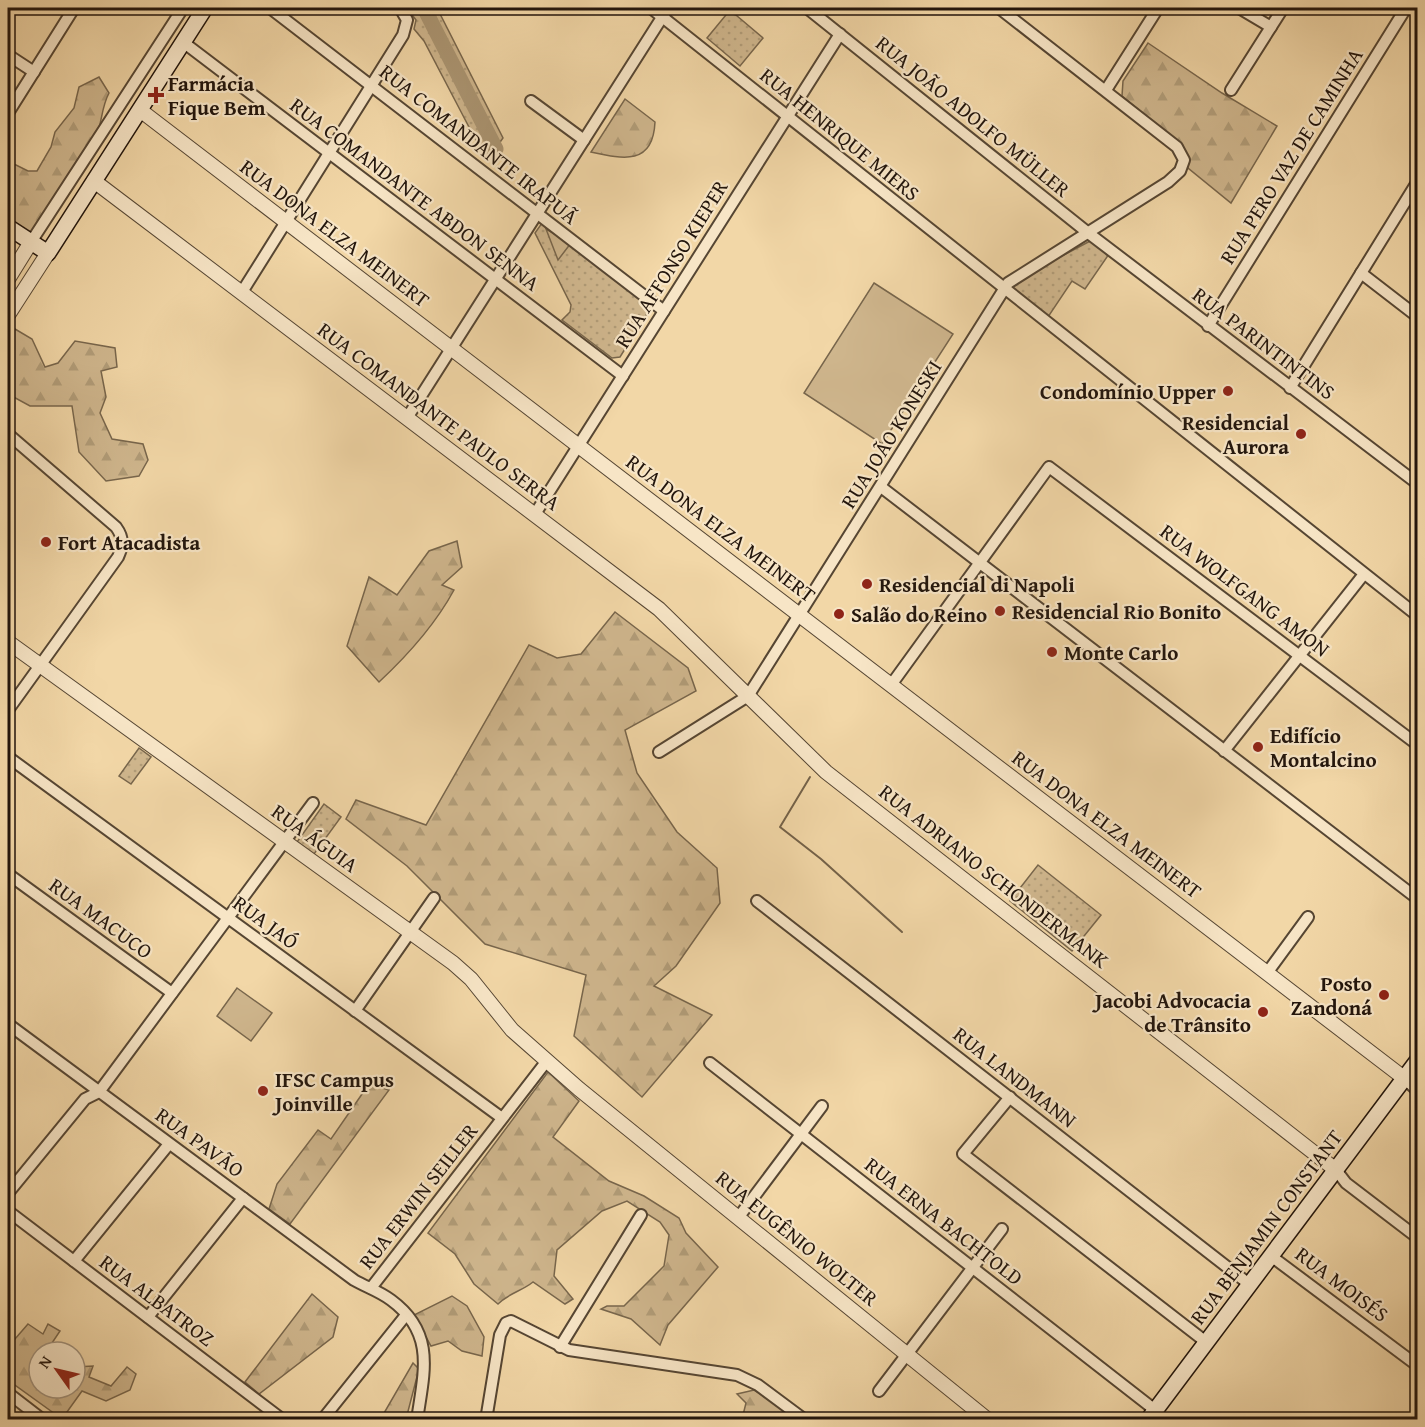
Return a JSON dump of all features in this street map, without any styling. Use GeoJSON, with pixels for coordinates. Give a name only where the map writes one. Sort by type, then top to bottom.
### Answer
{"type":"FeatureCollection","features":[{"type":"Feature","properties":{"kind":"main road"},"geometry":{"type":"LineString","coordinates":[[8,228],[48,253],[205,8]]}},
{"type":"Feature","properties":{"kind":"main road","name":"RUA BENJAMIN CONSTANT"},"geometry":{"type":"LineString","coordinates":[[1151,1415],[1418,1060]]}},
{"type":"Feature","properties":{"kind":"street"},"geometry":{"type":"LineString","coordinates":[[8,113],[74,8]]}},
{"type":"Feature","properties":{"kind":"street"},"geometry":{"type":"LineString","coordinates":[[8,279],[183,8]]}},
{"type":"Feature","properties":{"kind":"street","name":"RUA COMANDANTE IRAPUÃ"},"geometry":{"type":"LineString","coordinates":[[270,8],[664,311]]}},
{"type":"Feature","properties":{"kind":"street"},"geometry":{"type":"LineString","coordinates":[[242,292],[403,35],[407,20],[400,8]]}},
{"type":"Feature","properties":{"kind":"street","name":"RUA HENRIQUE MIERS"},"geometry":{"type":"LineString","coordinates":[[651,8],[665,12],[787,116],[1005,291],[1418,616]]}},
{"type":"Feature","properties":{"kind":"street","name":"RUA JOÃO ADOLFO MÜLLER"},"geometry":{"type":"LineString","coordinates":[[807,8],[1087,232]]}},
{"type":"Feature","properties":{"kind":"street"},"geometry":{"type":"LineString","coordinates":[[999,8],[1014,12],[1106,90],[1158,8]]}},
{"type":"Feature","properties":{"kind":"street"},"geometry":{"type":"LineString","coordinates":[[1239,8],[1271,27]]}},
{"type":"Feature","properties":{"kind":"street"},"geometry":{"type":"LineString","coordinates":[[1231,90],[1283,8]]}},
{"type":"Feature","properties":{"kind":"street","name":"RUA PERO VAZ DE CAMINHA"},"geometry":{"type":"LineString","coordinates":[[1208,326],[1406,8]]}},
{"type":"Feature","properties":{"kind":"street"},"geometry":{"type":"LineString","coordinates":[[407,418],[665,12]]}},
{"type":"Feature","properties":{"kind":"street","name":"RUA AFFONSO KIEPER"},"geometry":{"type":"LineString","coordinates":[[535,514],[840,34]]}},
{"type":"Feature","properties":{"kind":"street","name":"RUA COMANDANTE ABDON SENNA"},"geometry":{"type":"LineString","coordinates":[[183,42],[623,376]]}},
{"type":"Feature","properties":{"kind":"street"},"geometry":{"type":"LineString","coordinates":[[8,55],[34,72]]}},
{"type":"Feature","properties":{"kind":"street","name":"RUA JOÃO KONESKI"},"geometry":{"type":"LineString","coordinates":[[659,752],[748,696],[1012,280],[1168,182],[1180,171],[1184,164],[1183,155],[1177,147],[1106,90]]}},
{"type":"Feature","properties":{"kind":"street"},"geometry":{"type":"LineString","coordinates":[[531,101],[584,140]]}},
{"type":"Feature","properties":{"kind":"street","name":"RUA DONA ELZA MEINERT"},"geometry":{"type":"LineString","coordinates":[[140,110],[1418,1091]]}},
{"type":"Feature","properties":{"kind":"street","name":"RUA COMANDANTE PAULO SERRA"},"geometry":{"type":"LineString","coordinates":[[94,181],[659,609],[748,696]]}},
{"type":"Feature","properties":{"kind":"street"},"geometry":{"type":"LineString","coordinates":[[1290,388],[1418,181]]}},
{"type":"Feature","properties":{"kind":"street","name":"RUA PARINTINTINS"},"geometry":{"type":"LineString","coordinates":[[1087,232],[1418,484]]}},
{"type":"Feature","properties":{"kind":"street"},"geometry":{"type":"LineString","coordinates":[[8,315],[48,253]]}},
{"type":"Feature","properties":{"kind":"street"},"geometry":{"type":"LineString","coordinates":[[1361,273],[1418,317]]}},
{"type":"Feature","properties":{"kind":"street"},"geometry":{"type":"LineString","coordinates":[[8,434],[116,527],[123,538],[118,557],[8,710]]}},
{"type":"Feature","properties":{"kind":"street","name":"RUA WOLFGANG AMON"},"geometry":{"type":"LineString","coordinates":[[979,563],[1049,467],[1418,745]]}},
{"type":"Feature","properties":{"kind":"street"},"geometry":{"type":"LineString","coordinates":[[881,487],[1418,899]]}},
{"type":"Feature","properties":{"kind":"street"},"geometry":{"type":"LineString","coordinates":[[891,685],[979,563]]}},
{"type":"Feature","properties":{"kind":"street"},"geometry":{"type":"LineString","coordinates":[[1224,751],[1364,574]]}},
{"type":"Feature","properties":{"kind":"street","name":"RUA ÁGUIA"},"geometry":{"type":"LineString","coordinates":[[8,642],[463,971],[504,1022],[546,1062],[579,1089]]}},
{"type":"Feature","properties":{"kind":"street","name":"RUA ADRIANO SCHONDERMANK"},"geometry":{"type":"LineString","coordinates":[[748,696],[835,780],[1336,1170],[1346,1183],[1418,1238]]}},
{"type":"Feature","properties":{"kind":"street","name":"RUA JAÓ"},"geometry":{"type":"LineString","coordinates":[[8,757],[502,1118]]}},
{"type":"Feature","properties":{"kind":"street"},"geometry":{"type":"LineString","coordinates":[[8,1193],[85,1099],[99,1092],[313,803]]}},
{"type":"Feature","properties":{"kind":"street","name":"RUA MACUCO"},"geometry":{"type":"LineString","coordinates":[[8,874],[172,993]]}},
{"type":"Feature","properties":{"kind":"street"},"geometry":{"type":"LineString","coordinates":[[355,1011],[434,898]]}},
{"type":"Feature","properties":{"kind":"street","name":"RUA LANDMANN"},"geometry":{"type":"LineString","coordinates":[[757,901],[1250,1284]]}},
{"type":"Feature","properties":{"kind":"street"},"geometry":{"type":"LineString","coordinates":[[1267,973],[1308,917]]}},
{"type":"Feature","properties":{"kind":"street","name":"RUA PAVÃO"},"geometry":{"type":"LineString","coordinates":[[8,1024],[354,1280],[371,1288]]}},
{"type":"Feature","properties":{"kind":"street","name":"RUA ERWIN SEILLER"},"geometry":{"type":"LineString","coordinates":[[417,1419],[425,1351],[406,1315],[391,1299],[371,1288],[546,1062]]}},
{"type":"Feature","properties":{"kind":"street","name":"RUA ERNA BACHTOLD"},"geometry":{"type":"LineString","coordinates":[[710,1063],[973,1268],[1151,1415]]}},
{"type":"Feature","properties":{"kind":"street","name":"RUA EUGÊNIO WOLTER"},"geometry":{"type":"LineString","coordinates":[[579,1089],[988,1419]]}},
{"type":"Feature","properties":{"kind":"street"},"geometry":{"type":"LineString","coordinates":[[1010,1097],[963,1154],[1206,1342]]}},
{"type":"Feature","properties":{"kind":"street"},"geometry":{"type":"LineString","coordinates":[[738,1218],[822,1106]]}},
{"type":"Feature","properties":{"kind":"street"},"geometry":{"type":"LineString","coordinates":[[74,1261],[169,1144]]}},
{"type":"Feature","properties":{"kind":"street"},"geometry":{"type":"LineString","coordinates":[[148,1317],[243,1198]]}},
{"type":"Feature","properties":{"kind":"street","name":"RUA ALBATROZ"},"geometry":{"type":"LineString","coordinates":[[8,1211],[283,1419]]}},
{"type":"Feature","properties":{"kind":"street"},"geometry":{"type":"LineString","coordinates":[[560,1347],[641,1215]]}},
{"type":"Feature","properties":{"kind":"street"},"geometry":{"type":"LineString","coordinates":[[879,1391],[1002,1229]]}},
{"type":"Feature","properties":{"kind":"street","name":"RUA MOISÉS"},"geometry":{"type":"LineString","coordinates":[[1271,1256],[1418,1366]]}},
{"type":"Feature","properties":{"kind":"street"},"geometry":{"type":"LineString","coordinates":[[322,1419],[406,1315]]}},
{"type":"Feature","properties":{"kind":"street"},"geometry":{"type":"LineString","coordinates":[[486,1419],[496,1353],[506,1323],[512,1321],[560,1347],[592,1354],[737,1375],[758,1385],[805,1419]]}},
{"type":"Feature","properties":{"kind":"street"},"geometry":{"type":"LineString","coordinates":[[8,1393],[43,1419]]}},
{"type":"Feature","properties":{"kind":"green space"},"geometry":{"type":"Polygon","coordinates":[[[407,8],[437,8],[503,138],[491,155],[482,152],[424,41],[414,29],[416,20],[407,8]]]}},
{"type":"Feature","properties":{"kind":"green space"},"geometry":{"type":"Polygon","coordinates":[[[730,10],[763,38],[740,66],[707,38],[730,10]]]}},
{"type":"Feature","properties":{"kind":"green space"},"geometry":{"type":"Polygon","coordinates":[[[1148,43],[1222,93],[1277,126],[1231,203],[1188,168],[1186,153],[1179,143],[1122,96],[1123,81],[1148,43]]]}},
{"type":"Feature","properties":{"kind":"green space"},"geometry":{"type":"Polygon","coordinates":[[[99,77],[109,93],[97,134],[80,163],[35,230],[28,233],[8,224],[8,161],[28,171],[37,171],[51,147],[55,132],[74,108],[79,87],[99,77]]]}},
{"type":"Feature","properties":{"kind":"green space"},"geometry":{"type":"Polygon","coordinates":[[[625,99],[655,122],[649,146],[642,153],[625,157],[591,152],[625,99]]]}},
{"type":"Feature","properties":{"kind":"green space"},"geometry":{"type":"Polygon","coordinates":[[[542,223],[653,304],[620,357],[612,358],[562,320],[570,312],[571,305],[535,233],[542,223]]]}},
{"type":"Feature","properties":{"kind":"green space"},"geometry":{"type":"Polygon","coordinates":[[[546,229],[571,243],[558,260],[546,229]]]}},
{"type":"Feature","properties":{"kind":"green space"},"geometry":{"type":"Polygon","coordinates":[[[1092,240],[1109,254],[1085,289],[1072,281],[1046,320],[1013,294],[1013,284],[1017,280],[1092,240]]]}},
{"type":"Feature","properties":{"kind":"green space"},"geometry":{"type":"Polygon","coordinates":[[[874,283],[953,334],[882,444],[804,393],[874,283]]]}},
{"type":"Feature","properties":{"kind":"green space"},"geometry":{"type":"Polygon","coordinates":[[[15,329],[32,339],[45,367],[58,363],[75,341],[115,348],[117,367],[101,371],[106,397],[100,413],[112,439],[143,444],[148,460],[139,476],[106,481],[79,452],[72,406],[30,406],[8,394],[8,346],[15,329]]]}},
{"type":"Feature","properties":{"kind":"green space"},"geometry":{"type":"Polygon","coordinates":[[[457,541],[462,567],[442,585],[454,590],[420,639],[379,682],[347,646],[369,577],[397,595],[429,551],[457,541]]]}},
{"type":"Feature","properties":{"kind":"green space"},"geometry":{"type":"Polygon","coordinates":[[[615,612],[688,668],[696,691],[625,730],[637,773],[677,832],[717,868],[720,903],[676,966],[654,986],[712,1015],[642,1097],[574,1036],[586,975],[485,944],[407,866],[346,819],[356,800],[426,825],[529,645],[557,658],[581,654],[615,612]]]}},
{"type":"Feature","properties":{"kind":"green space"},"geometry":{"type":"Polygon","coordinates":[[[139,748],[151,757],[131,784],[119,776],[139,748]]]}},
{"type":"Feature","properties":{"kind":"green space"},"geometry":{"type":"Polygon","coordinates":[[[324,804],[341,817],[314,854],[297,842],[324,804]]]}},
{"type":"Feature","properties":{"kind":"green space"},"geometry":{"type":"Polygon","coordinates":[[[1038,865],[1101,915],[1072,951],[1010,901],[1038,865]]]}},
{"type":"Feature","properties":{"kind":"green space"},"geometry":{"type":"Polygon","coordinates":[[[237,988],[272,1013],[251,1041],[217,1016],[237,988]]]}},
{"type":"Feature","properties":{"kind":"green space"},"geometry":{"type":"Polygon","coordinates":[[[548,1072],[579,1101],[553,1137],[609,1181],[644,1196],[679,1218],[686,1233],[718,1267],[668,1325],[660,1345],[631,1319],[601,1309],[607,1306],[624,1306],[664,1266],[669,1235],[660,1222],[627,1201],[602,1211],[557,1250],[554,1276],[573,1299],[565,1304],[533,1282],[498,1304],[474,1284],[455,1254],[428,1233],[548,1072]]]}},
{"type":"Feature","properties":{"kind":"green space"},"geometry":{"type":"Polygon","coordinates":[[[369,1084],[389,1090],[290,1224],[269,1209],[277,1184],[318,1130],[331,1139],[369,1084]]]}},
{"type":"Feature","properties":{"kind":"green space"},"geometry":{"type":"Polygon","coordinates":[[[312,1294],[338,1317],[333,1337],[259,1394],[245,1382],[312,1294]]]}},
{"type":"Feature","properties":{"kind":"green space"},"geometry":{"type":"Polygon","coordinates":[[[452,1296],[467,1306],[484,1337],[482,1356],[462,1351],[448,1341],[431,1346],[414,1315],[452,1296]]]}},
{"type":"Feature","properties":{"kind":"green space"},"geometry":{"type":"Polygon","coordinates":[[[28,1324],[43,1334],[48,1324],[60,1331],[54,1340],[27,1340],[27,1394],[8,1380],[8,1347],[28,1324]]]}},
{"type":"Feature","properties":{"kind":"green space"},"geometry":{"type":"Polygon","coordinates":[[[413,1363],[419,1369],[406,1419],[380,1420],[413,1363]]]}},
{"type":"Feature","properties":{"kind":"green space"},"geometry":{"type":"Polygon","coordinates":[[[87,1366],[93,1366],[89,1377],[111,1386],[127,1367],[136,1374],[130,1390],[106,1401],[87,1393],[87,1366]]]}},
{"type":"Feature","properties":{"kind":"green space"},"geometry":{"type":"Polygon","coordinates":[[[754,1390],[799,1419],[742,1419],[746,1403],[737,1394],[754,1390]]]}},
{"type":"Feature","properties":{"kind":"green space"},"geometry":{"type":"Polygon","coordinates":[[[36,1400],[76,1400],[62,1419],[36,1400]]]}},
{"type":"Feature","properties":{"kind":"waterway"},"geometry":{"type":"LineString","coordinates":[[424,8],[496,149]]}},
{"type":"Feature","properties":{"kind":"waterway"},"geometry":{"type":"LineString","coordinates":[[810,777],[780,827],[821,859],[902,932]]}},
{"type":"Feature","properties":{"kind":"place","name":"Farmácia Fique Bem"},"geometry":{"type":"Point","coordinates":[156,95]}},
{"type":"Feature","properties":{"kind":"place","name":"Condomínio Upper"},"geometry":{"type":"Point","coordinates":[1228,391]}},
{"type":"Feature","properties":{"kind":"place","name":"Residencial Aurora"},"geometry":{"type":"Point","coordinates":[1301,434]}},
{"type":"Feature","properties":{"kind":"place","name":"Fort Atacadista"},"geometry":{"type":"Point","coordinates":[46,542]}},
{"type":"Feature","properties":{"kind":"place","name":"Residencial di Napoli"},"geometry":{"type":"Point","coordinates":[867,584]}},
{"type":"Feature","properties":{"kind":"place","name":"Residencial Rio Bonito"},"geometry":{"type":"Point","coordinates":[1000,611]}},
{"type":"Feature","properties":{"kind":"place","name":"Salão do Reino"},"geometry":{"type":"Point","coordinates":[839,614]}},
{"type":"Feature","properties":{"kind":"place","name":"Monte Carlo"},"geometry":{"type":"Point","coordinates":[1052,652]}},
{"type":"Feature","properties":{"kind":"place","name":"Edifício Montalcino"},"geometry":{"type":"Point","coordinates":[1258,747]}},
{"type":"Feature","properties":{"kind":"place","name":"Posto Zandoná"},"geometry":{"type":"Point","coordinates":[1384,995]}},
{"type":"Feature","properties":{"kind":"place","name":"Jacobi Advocacia de Trânsito"},"geometry":{"type":"Point","coordinates":[1263,1012]}},
{"type":"Feature","properties":{"kind":"place","name":"IFSC Campus Joinville"},"geometry":{"type":"Point","coordinates":[263,1091]}}]}
